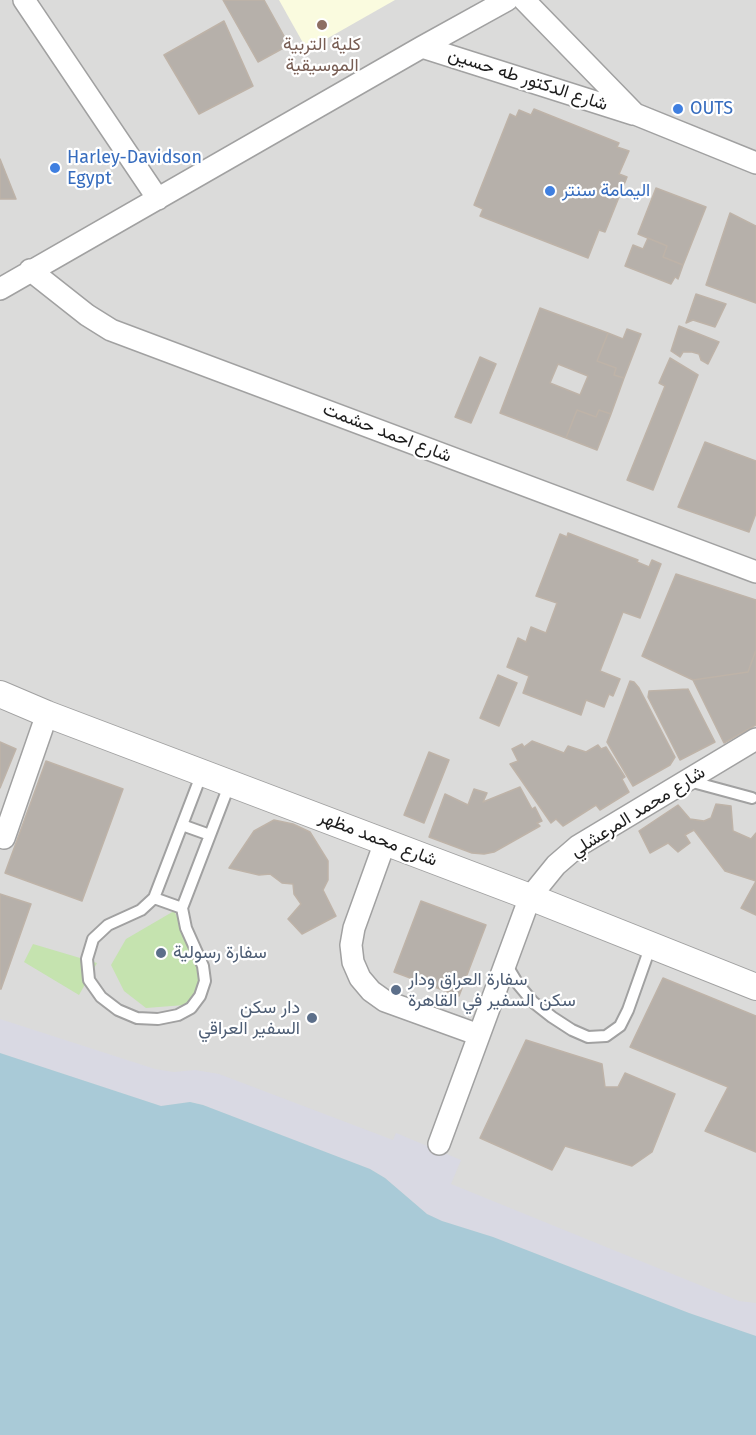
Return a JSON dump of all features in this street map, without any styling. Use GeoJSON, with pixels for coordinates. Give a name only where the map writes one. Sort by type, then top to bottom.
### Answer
{"type":"FeatureCollection","features":[{"type":"Feature","properties":{"kind":"street"},"geometry":{"type":"LineString","coordinates":[[24,0],[158,200]]}},
{"type":"Feature","properties":{"kind":"street"},"geometry":{"type":"LineString","coordinates":[[0,289],[507,0]]}},
{"type":"Feature","properties":{"kind":"street","name":"شارع الدكتور طه حسين"},"geometry":{"type":"LineString","coordinates":[[524,0],[635,114]]}},
{"type":"Feature","properties":{"kind":"street","name":"شارع الدكتور طه حسين"},"geometry":{"type":"LineString","coordinates":[[429,43],[635,114],[756,163]]}},
{"type":"Feature","properties":{"kind":"street","name":"شارع احمد حشمت"},"geometry":{"type":"LineString","coordinates":[[30,270],[87,315],[111,330],[756,572]]}},
{"type":"Feature","properties":{"kind":"street","name":"شارع محمد مظهر"},"geometry":{"type":"LineString","coordinates":[[0,694],[47,714],[530,897],[756,987]]}},
{"type":"Feature","properties":{"kind":"street"},"geometry":{"type":"LineString","coordinates":[[4,838],[47,714]]}},
{"type":"Feature","properties":{"kind":"street","name":"شارع محمد المرعشلي"},"geometry":{"type":"LineString","coordinates":[[439,1144],[530,897],[556,865],[578,846],[756,739]]}},
{"type":"Feature","properties":{"kind":"street"},"geometry":{"type":"LineString","coordinates":[[386,842],[354,928],[351,945],[353,962],[360,978],[371,992],[385,1001],[479,1035]]}},
{"type":"Feature","properties":{"kind":"lane"},"geometry":{"type":"LineString","coordinates":[[202,773],[154,898],[141,910],[108,924],[93,939],[87,959],[88,980],[101,997],[118,1010],[137,1018],[158,1019],[178,1015],[191,1008],[200,996],[205,981],[203,966],[186,928],[182,908],[230,783]]}},
{"type":"Feature","properties":{"kind":"lane"},"geometry":{"type":"LineString","coordinates":[[686,780],[752,798]]}},
{"type":"Feature","properties":{"kind":"lane"},"geometry":{"type":"LineString","coordinates":[[182,825],[210,836]]}},
{"type":"Feature","properties":{"kind":"lane"},"geometry":{"type":"LineString","coordinates":[[154,898],[182,908]]}},
{"type":"Feature","properties":{"kind":"lane"},"geometry":{"type":"LineString","coordinates":[[506,963],[518,984],[533,1002],[552,1017],[588,1037],[606,1036],[620,1026],[628,1010],[651,945]]}},
{"type":"Feature","properties":{"kind":"shaded area"},"geometry":{"type":"Polygon","coordinates":[[[0,0],[756,0],[756,1435],[0,1435],[0,0]]]}},
{"type":"Feature","properties":{"kind":"shaded area","name":"كلية التربية الموسيقية"},"geometry":{"type":"Polygon","coordinates":[[[279,0],[395,0],[307,50],[279,0]]]}},
{"type":"Feature","properties":{"kind":"shaded area"},"geometry":{"type":"Polygon","coordinates":[[[0,1019],[155,1069],[174,1072],[195,1070],[219,1074],[393,1140],[396,1133],[461,1160],[451,1184],[739,1301],[756,1303],[756,1336],[689,1313],[493,1237],[442,1221],[427,1214],[385,1178],[370,1169],[203,1105],[190,1102],[161,1106],[0,1053],[0,1019]]]}},
{"type":"Feature","properties":{"kind":"green space"},"geometry":{"type":"Polygon","coordinates":[[[174,911],[191,944],[205,981],[185,1005],[146,1008],[124,991],[111,965],[126,939],[174,911]]]}},
{"type":"Feature","properties":{"kind":"green space"},"geometry":{"type":"Polygon","coordinates":[[[33,944],[97,963],[79,995],[24,962],[33,944]]]}},
{"type":"Feature","properties":{"kind":"water"},"geometry":{"type":"Polygon","coordinates":[[[0,1053],[161,1106],[190,1102],[203,1105],[370,1169],[385,1178],[427,1214],[442,1221],[493,1237],[689,1313],[756,1336],[756,1435],[0,1435],[0,1053]]]}},
{"type":"Feature","properties":{"kind":"building"},"geometry":{"type":"Polygon","coordinates":[[[223,0],[264,0],[289,45],[258,62],[223,0]]]}},
{"type":"Feature","properties":{"kind":"building"},"geometry":{"type":"Polygon","coordinates":[[[224,21],[253,86],[199,114],[164,55],[224,21]]]}},
{"type":"Feature","properties":{"kind":"building","name":"اليمامة سنتر"},"geometry":{"type":"Polygon","coordinates":[[[534,109],[619,143],[617,147],[629,151],[619,174],[627,177],[605,232],[599,230],[588,258],[480,216],[483,209],[474,205],[510,114],[516,117],[519,110],[531,115],[534,109]]]}},
{"type":"Feature","properties":{"kind":"building"},"geometry":{"type":"Polygon","coordinates":[[[0,159],[16,199],[0,199],[0,159]]]}},
{"type":"Feature","properties":{"kind":"building"},"geometry":{"type":"Polygon","coordinates":[[[656,188],[706,207],[683,265],[663,257],[667,246],[638,234],[656,188]]]}},
{"type":"Feature","properties":{"kind":"building"},"geometry":{"type":"Polygon","coordinates":[[[730,213],[756,226],[756,303],[706,285],[730,213]]]}},
{"type":"Feature","properties":{"kind":"building"},"geometry":{"type":"Polygon","coordinates":[[[648,238],[667,246],[663,257],[683,265],[678,279],[675,277],[671,284],[625,266],[633,245],[643,249],[648,238]]]}},
{"type":"Feature","properties":{"kind":"building"},"geometry":{"type":"Polygon","coordinates":[[[696,294],[726,304],[715,327],[693,320],[686,323],[696,294]]]}},
{"type":"Feature","properties":{"kind":"building"},"geometry":{"type":"Polygon","coordinates":[[[540,308],[608,333],[597,361],[616,368],[614,375],[624,378],[611,414],[599,410],[596,417],[577,410],[566,438],[500,413],[540,308]],[[558,364],[550,383],[580,395],[588,376],[558,364]]]}},
{"type":"Feature","properties":{"kind":"building"},"geometry":{"type":"Polygon","coordinates":[[[679,326],[719,342],[708,364],[701,360],[699,354],[683,352],[680,357],[671,351],[679,326]]]}},
{"type":"Feature","properties":{"kind":"building"},"geometry":{"type":"Polygon","coordinates":[[[627,329],[641,334],[624,378],[614,375],[616,368],[597,361],[608,333],[623,339],[627,329]]]}},
{"type":"Feature","properties":{"kind":"building"},"geometry":{"type":"Polygon","coordinates":[[[480,357],[496,364],[471,423],[455,417],[480,357]]]}},
{"type":"Feature","properties":{"kind":"building"},"geometry":{"type":"Polygon","coordinates":[[[670,358],[698,375],[653,490],[627,480],[665,386],[659,383],[670,358]]]}},
{"type":"Feature","properties":{"kind":"building"},"geometry":{"type":"Polygon","coordinates":[[[577,410],[596,417],[599,410],[611,414],[597,450],[566,438],[577,410]]]}},
{"type":"Feature","properties":{"kind":"building"},"geometry":{"type":"Polygon","coordinates":[[[705,442],[756,461],[756,513],[749,532],[678,507],[705,442]]]}},
{"type":"Feature","properties":{"kind":"building"},"geometry":{"type":"Polygon","coordinates":[[[568,533],[638,560],[637,562],[649,567],[652,560],[661,564],[640,618],[623,612],[600,671],[620,679],[613,696],[609,694],[604,707],[586,700],[581,715],[523,693],[529,676],[507,667],[518,638],[526,642],[531,627],[546,633],[557,603],[536,596],[560,534],[567,537],[568,533]]]}},
{"type":"Feature","properties":{"kind":"building"},"geometry":{"type":"Polygon","coordinates":[[[676,574],[756,600],[756,650],[748,672],[693,680],[642,656],[676,574]]]}},
{"type":"Feature","properties":{"kind":"building"},"geometry":{"type":"Polygon","coordinates":[[[756,650],[756,725],[724,743],[693,680],[748,672],[756,650]]]}},
{"type":"Feature","properties":{"kind":"building"},"geometry":{"type":"Polygon","coordinates":[[[498,675],[517,683],[499,726],[480,718],[498,675]]]}},
{"type":"Feature","properties":{"kind":"building"},"geometry":{"type":"Polygon","coordinates":[[[630,681],[639,688],[675,757],[670,765],[633,786],[607,742],[630,681]]]}},
{"type":"Feature","properties":{"kind":"building"},"geometry":{"type":"Polygon","coordinates":[[[688,689],[715,742],[680,760],[648,697],[649,691],[688,689]]]}},
{"type":"Feature","properties":{"kind":"building"},"geometry":{"type":"Polygon","coordinates":[[[532,741],[564,753],[568,746],[586,752],[598,745],[601,749],[606,747],[625,777],[622,779],[629,792],[600,810],[596,805],[563,826],[556,819],[551,823],[510,764],[518,761],[512,749],[522,744],[524,747],[532,741]]]}},
{"type":"Feature","properties":{"kind":"building"},"geometry":{"type":"Polygon","coordinates":[[[0,742],[16,749],[0,788],[0,742]]]}},
{"type":"Feature","properties":{"kind":"building"},"geometry":{"type":"Polygon","coordinates":[[[429,752],[449,760],[424,823],[404,815],[429,752]]]}},
{"type":"Feature","properties":{"kind":"building"},"geometry":{"type":"Polygon","coordinates":[[[46,761],[123,789],[82,901],[5,873],[46,761]]]}},
{"type":"Feature","properties":{"kind":"building"},"geometry":{"type":"Polygon","coordinates":[[[520,787],[532,809],[535,807],[542,821],[537,823],[540,826],[494,852],[472,853],[429,837],[445,794],[468,805],[474,789],[487,793],[483,802],[520,787]]]}},
{"type":"Feature","properties":{"kind":"building"},"geometry":{"type":"Polygon","coordinates":[[[716,804],[731,806],[733,831],[751,839],[756,833],[756,881],[725,871],[694,830],[685,835],[690,843],[678,852],[668,843],[650,853],[639,831],[678,805],[690,819],[704,821],[711,818],[716,804]]]}},
{"type":"Feature","properties":{"kind":"building"},"geometry":{"type":"Polygon","coordinates":[[[274,820],[293,824],[310,832],[328,861],[328,880],[323,890],[336,916],[302,934],[288,919],[301,904],[294,894],[293,884],[282,883],[270,874],[259,875],[229,868],[254,831],[274,820]]]}},
{"type":"Feature","properties":{"kind":"building"},"geometry":{"type":"Polygon","coordinates":[[[756,881],[756,915],[741,908],[756,881]]]}},
{"type":"Feature","properties":{"kind":"building"},"geometry":{"type":"Polygon","coordinates":[[[0,894],[31,904],[1,989],[0,989],[0,894]]]}},
{"type":"Feature","properties":{"kind":"building"},"geometry":{"type":"Polygon","coordinates":[[[421,901],[486,925],[459,996],[394,972],[421,901]]]}},
{"type":"Feature","properties":{"kind":"building"},"geometry":{"type":"Polygon","coordinates":[[[663,978],[756,1016],[756,1152],[705,1131],[728,1087],[630,1047],[663,978]]]}},
{"type":"Feature","properties":{"kind":"building"},"geometry":{"type":"Polygon","coordinates":[[[526,1040],[602,1064],[605,1087],[618,1087],[625,1073],[675,1094],[652,1152],[632,1166],[565,1146],[552,1170],[480,1138],[526,1040]]]}},
{"type":"Feature","properties":{"kind":"place","name":"كلية التربية الموسيقية"},"geometry":{"type":"Point","coordinates":[322,25]}},
{"type":"Feature","properties":{"kind":"place","name":"OUTS"},"geometry":{"type":"Point","coordinates":[678,109]}},
{"type":"Feature","properties":{"kind":"place","name":"Harley-Davidson Egypt"},"geometry":{"type":"Point","coordinates":[55,168]}},
{"type":"Feature","properties":{"kind":"place","name":"اليمامة سنتر"},"geometry":{"type":"Point","coordinates":[550,191]}},
{"type":"Feature","properties":{"kind":"place","name":"سفارة رسولية"},"geometry":{"type":"Point","coordinates":[161,953]}},
{"type":"Feature","properties":{"kind":"place","name":"سفارة العراق ودار سكن السفير في القاهرة"},"geometry":{"type":"Point","coordinates":[396,990]}},
{"type":"Feature","properties":{"kind":"place","name":"دار سكن السفير العراقي"},"geometry":{"type":"Point","coordinates":[312,1018]}}]}
